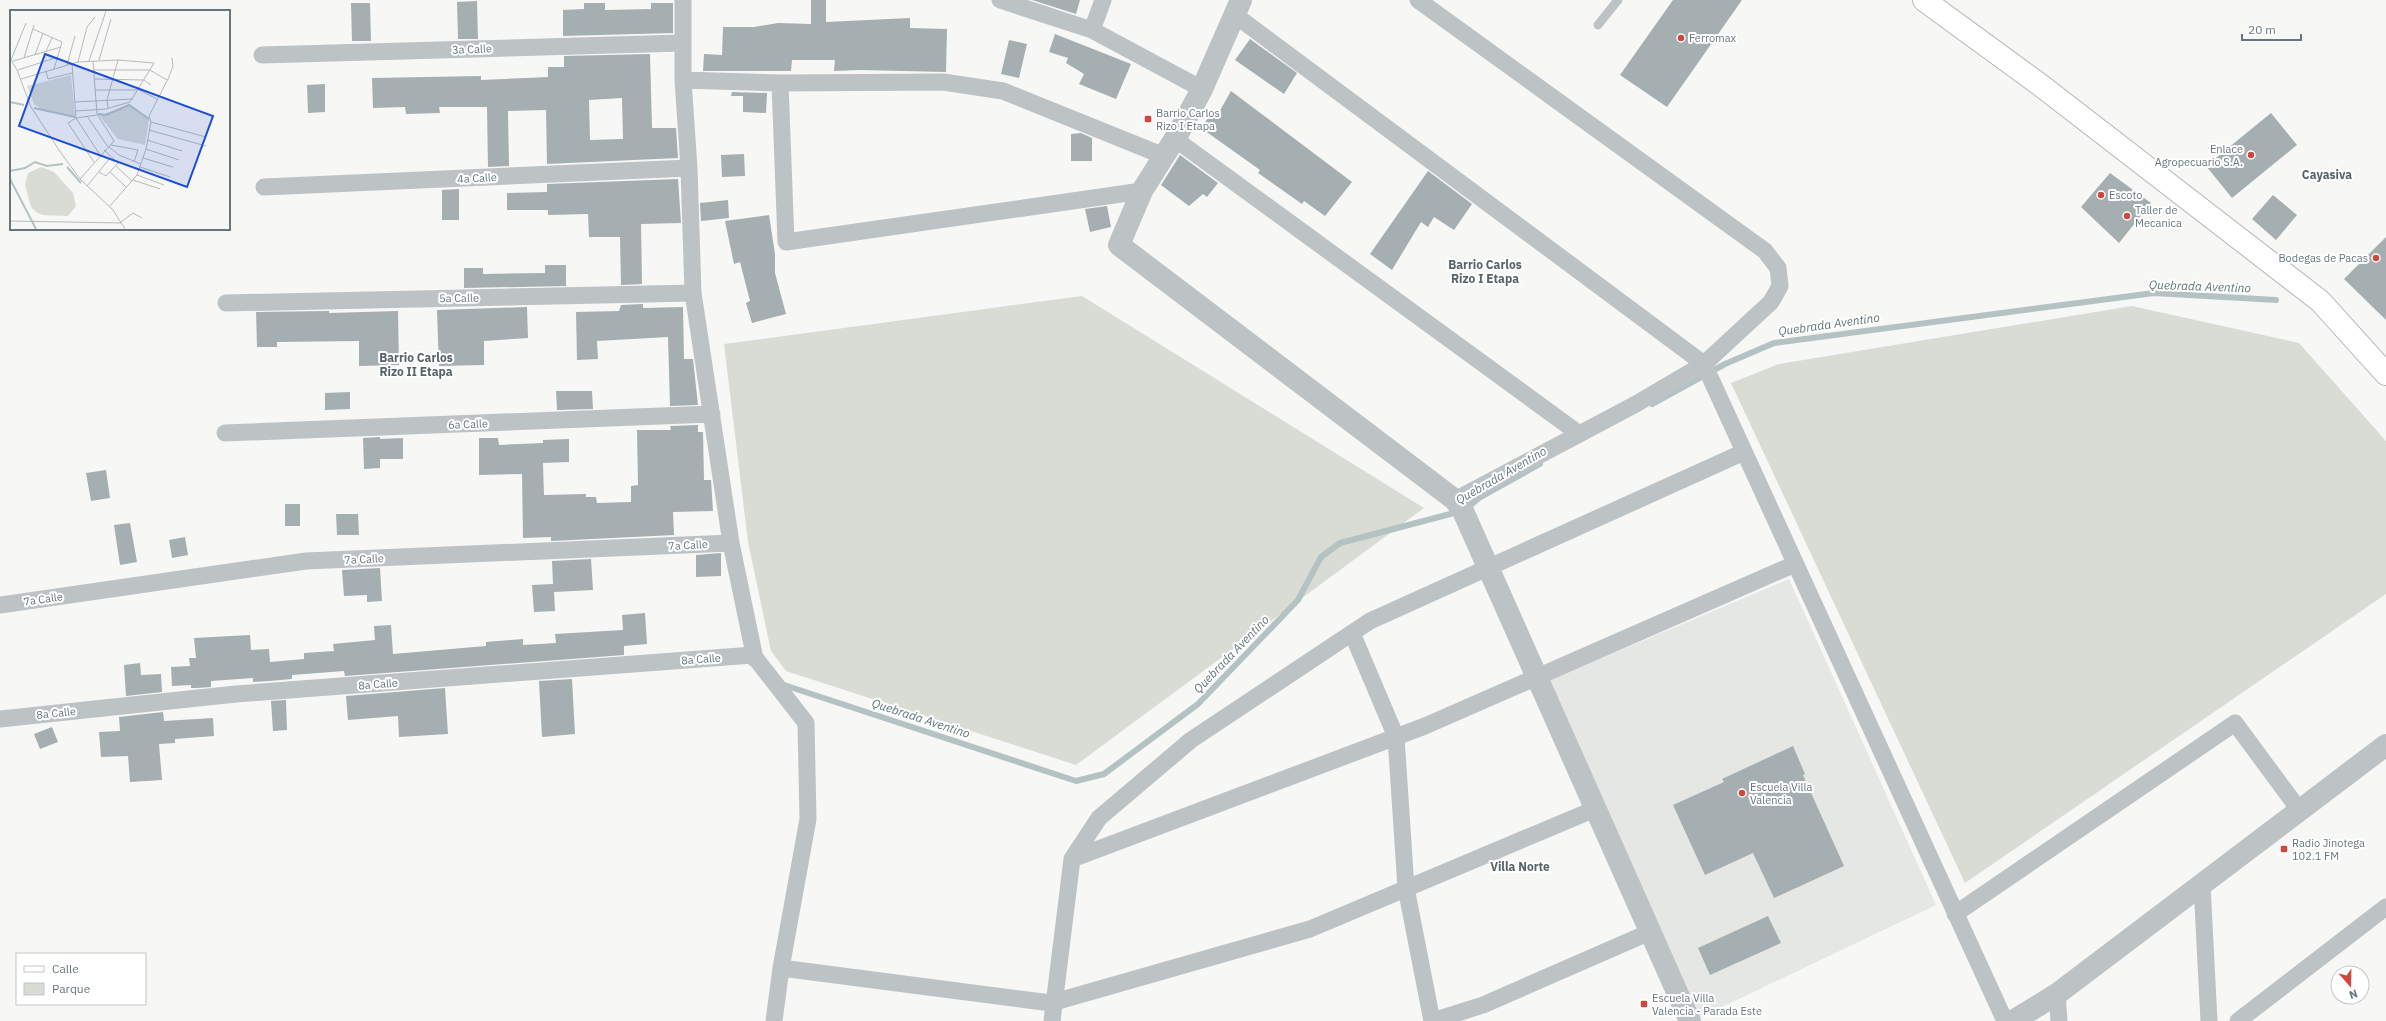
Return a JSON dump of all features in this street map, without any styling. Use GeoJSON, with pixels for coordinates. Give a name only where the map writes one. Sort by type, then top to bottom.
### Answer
{"type":"FeatureCollection","features":[{"type":"Feature","properties":{"kind":"main road"},"geometry":{"type":"LineString","coordinates":[[1924,0],[2039,84],[2320,301],[2386,374]]}},
{"type":"Feature","properties":{"kind":"street"},"geometry":{"type":"LineString","coordinates":[[683,0],[683,80],[689,168],[693,293],[731,543],[755,659],[806,723],[808,819],[781,968],[774,1021]]}},
{"type":"Feature","properties":{"kind":"street"},"geometry":{"type":"LineString","coordinates":[[1000,0],[1092,30],[1202,89]]}},
{"type":"Feature","properties":{"kind":"street"},"geometry":{"type":"LineString","coordinates":[[1092,30],[1103,0]]}},
{"type":"Feature","properties":{"kind":"street"},"geometry":{"type":"LineString","coordinates":[[1418,0],[1766,250],[1778,268],[1780,286],[1771,302],[1704,364],[1636,404],[1578,433],[1455,500]]}},
{"type":"Feature","properties":{"kind":"street"},"geometry":{"type":"LineString","coordinates":[[1690,1021],[1463,511],[1455,500],[1119,245],[1142,190],[1169,147],[1202,89],[1238,7],[1704,364],[2005,1021]]}},
{"type":"Feature","properties":{"kind":"street","name":"3a Calle"},"geometry":{"type":"LineString","coordinates":[[262,54],[682,43]]}},
{"type":"Feature","properties":{"kind":"street"},"geometry":{"type":"LineString","coordinates":[[683,80],[780,83],[943,82],[1002,91],[1169,147],[1578,433]]}},
{"type":"Feature","properties":{"kind":"street"},"geometry":{"type":"LineString","coordinates":[[780,83],[786,242],[1142,190]]}},
{"type":"Feature","properties":{"kind":"street","name":"4a Calle"},"geometry":{"type":"LineString","coordinates":[[264,187],[689,168]]}},
{"type":"Feature","properties":{"kind":"street","name":"5a Calle"},"geometry":{"type":"LineString","coordinates":[[226,303],[693,293]]}},
{"type":"Feature","properties":{"kind":"street","name":"6a Calle"},"geometry":{"type":"LineString","coordinates":[[225,433],[712,414]]}},
{"type":"Feature","properties":{"kind":"street"},"geometry":{"type":"LineString","coordinates":[[1052,1021],[1056,1002],[1072,859],[1099,818],[1191,740],[1370,621],[1744,452]]}},
{"type":"Feature","properties":{"kind":"street","name":"7a Calle"},"geometry":{"type":"LineString","coordinates":[[0,605],[306,561],[731,543]]}},
{"type":"Feature","properties":{"kind":"street"},"geometry":{"type":"LineString","coordinates":[[1072,859],[1396,737],[1795,564]]}},
{"type":"Feature","properties":{"kind":"street"},"geometry":{"type":"LineString","coordinates":[[1352,633],[1396,737],[1406,888],[1432,1021],[1483,1005],[1650,932]]}},
{"type":"Feature","properties":{"kind":"street","name":"8a Calle"},"geometry":{"type":"LineString","coordinates":[[0,719],[236,694],[753,655],[755,659]]}},
{"type":"Feature","properties":{"kind":"street"},"geometry":{"type":"LineString","coordinates":[[1955,914],[2235,723],[2300,811]]}},
{"type":"Feature","properties":{"kind":"street"},"geometry":{"type":"LineString","coordinates":[[2013,1021],[2057,994],[2386,745]]}},
{"type":"Feature","properties":{"kind":"street"},"geometry":{"type":"LineString","coordinates":[[781,968],[1050,1003],[1056,1002],[1310,929],[1595,809]]}},
{"type":"Feature","properties":{"kind":"street"},"geometry":{"type":"LineString","coordinates":[[2202,885],[2209,1021]]}},
{"type":"Feature","properties":{"kind":"street"},"geometry":{"type":"LineString","coordinates":[[2238,1021],[2386,907]]}},
{"type":"Feature","properties":{"kind":"street"},"geometry":{"type":"LineString","coordinates":[[2057,994],[2059,1021]]}},
{"type":"Feature","properties":{"kind":"lane"},"geometry":{"type":"LineString","coordinates":[[1598,25],[1618,0]]}},
{"type":"Feature","properties":{"kind":"shaded area","name":"Escuela Villa Valencia"},"geometry":{"type":"Polygon","coordinates":[[[1789,579],[1936,905],[1701,1017],[1548,681],[1789,579]]]}},
{"type":"Feature","properties":{"kind":"green space"},"geometry":{"type":"Polygon","coordinates":[[[1082,296],[1424,508],[1076,765],[786,671],[771,651],[748,542],[724,344],[1082,296]]]}},
{"type":"Feature","properties":{"kind":"green space"},"geometry":{"type":"Polygon","coordinates":[[[2132,306],[2299,343],[2386,441],[2386,594],[1965,883],[1731,383],[1779,364],[2132,306]]]}},
{"type":"Feature","properties":{"kind":"building"},"geometry":{"type":"Polygon","coordinates":[[[811,0],[826,0],[826,22],[910,18],[910,28],[947,29],[946,72],[860,70],[834,71],[835,60],[792,60],[791,71],[703,71],[704,54],[722,55],[723,27],[754,27],[778,23],[811,24],[811,0]]]}},
{"type":"Feature","properties":{"kind":"building"},"geometry":{"type":"Polygon","coordinates":[[[1032,0],[1080,0],[1076,14],[1032,0]]]}},
{"type":"Feature","properties":{"kind":"building","name":"Ferromax"},"geometry":{"type":"Polygon","coordinates":[[[1673,0],[1742,0],[1667,107],[1620,75],[1673,0]]]}},
{"type":"Feature","properties":{"kind":"building"},"geometry":{"type":"Polygon","coordinates":[[[477,1],[478,39],[458,39],[457,2],[477,1]]]}},
{"type":"Feature","properties":{"kind":"building"},"geometry":{"type":"Polygon","coordinates":[[[351,3],[370,3],[371,41],[352,41],[351,3]]]}},
{"type":"Feature","properties":{"kind":"building"},"geometry":{"type":"Polygon","coordinates":[[[584,3],[605,3],[605,10],[651,9],[651,3],[673,3],[673,33],[563,36],[563,10],[584,9],[584,3]]]}},
{"type":"Feature","properties":{"kind":"building"},"geometry":{"type":"Polygon","coordinates":[[[1055,34],[1131,64],[1116,99],[1079,84],[1084,74],[1066,63],[1068,58],[1049,52],[1055,34]]]}},
{"type":"Feature","properties":{"kind":"building"},"geometry":{"type":"Polygon","coordinates":[[[1250,39],[1297,73],[1284,94],[1235,60],[1250,39]]]}},
{"type":"Feature","properties":{"kind":"building"},"geometry":{"type":"Polygon","coordinates":[[[1009,40],[1027,44],[1019,78],[1001,74],[1009,40]]]}},
{"type":"Feature","properties":{"kind":"building"},"geometry":{"type":"Polygon","coordinates":[[[650,54],[652,128],[676,128],[678,158],[547,164],[546,110],[508,111],[509,166],[488,167],[487,107],[439,107],[440,113],[406,114],[405,107],[373,108],[372,78],[481,76],[481,80],[548,77],[548,67],[564,67],[564,56],[650,54]],[[622,98],[589,100],[590,140],[623,139],[622,98]]]}},
{"type":"Feature","properties":{"kind":"building"},"geometry":{"type":"Polygon","coordinates":[[[325,84],[325,112],[308,113],[307,85],[325,84]]]}},
{"type":"Feature","properties":{"kind":"building"},"geometry":{"type":"Polygon","coordinates":[[[1231,91],[1352,182],[1325,216],[1304,201],[1302,204],[1258,173],[1260,170],[1201,128],[1213,111],[1218,114],[1231,91]]]}},
{"type":"Feature","properties":{"kind":"building"},"geometry":{"type":"Polygon","coordinates":[[[732,92],[767,93],[766,113],[743,112],[743,96],[731,96],[732,92]]]}},
{"type":"Feature","properties":{"kind":"building","name":"Enlace Agropecuario S.A."},"geometry":{"type":"Polygon","coordinates":[[[2271,113],[2297,145],[2232,198],[2206,166],[2271,113]]]}},
{"type":"Feature","properties":{"kind":"building"},"geometry":{"type":"Polygon","coordinates":[[[1081,133],[1092,138],[1092,161],[1071,161],[1071,134],[1081,133]]]}},
{"type":"Feature","properties":{"kind":"building"},"geometry":{"type":"Polygon","coordinates":[[[744,154],[745,176],[722,177],[721,155],[744,154]]]}},
{"type":"Feature","properties":{"kind":"building"},"geometry":{"type":"Polygon","coordinates":[[[1180,155],[1218,183],[1207,197],[1203,194],[1189,206],[1161,185],[1180,155]]]}},
{"type":"Feature","properties":{"kind":"building"},"geometry":{"type":"Polygon","coordinates":[[[1428,171],[1472,204],[1454,230],[1434,217],[1428,227],[1421,222],[1392,270],[1370,254],[1428,171]]]}},
{"type":"Feature","properties":{"kind":"building"},"geometry":{"type":"Polygon","coordinates":[[[2110,173],[2151,203],[2119,243],[2081,207],[2110,173]]]}},
{"type":"Feature","properties":{"kind":"building"},"geometry":{"type":"Polygon","coordinates":[[[678,179],[681,223],[641,224],[642,284],[621,285],[620,237],[589,237],[588,214],[548,215],[548,210],[507,210],[507,193],[547,192],[547,184],[678,179]]]}},
{"type":"Feature","properties":{"kind":"building"},"geometry":{"type":"Polygon","coordinates":[[[459,189],[459,220],[442,220],[442,190],[459,189]]]}},
{"type":"Feature","properties":{"kind":"building"},"geometry":{"type":"Polygon","coordinates":[[[2273,195],[2297,215],[2276,240],[2252,219],[2273,195]]]}},
{"type":"Feature","properties":{"kind":"building"},"geometry":{"type":"Polygon","coordinates":[[[728,200],[729,218],[701,221],[700,203],[728,200]]]}},
{"type":"Feature","properties":{"kind":"building"},"geometry":{"type":"Polygon","coordinates":[[[1107,206],[1111,227],[1090,232],[1085,209],[1107,206]]]}},
{"type":"Feature","properties":{"kind":"building"},"geometry":{"type":"Polygon","coordinates":[[[769,215],[775,254],[775,273],[786,314],[752,323],[746,303],[750,301],[740,262],[734,264],[725,221],[769,215]]]}},
{"type":"Feature","properties":{"kind":"building","name":"Bodegas de Pacas"},"geometry":{"type":"Polygon","coordinates":[[[2386,237],[2386,320],[2344,279],[2386,237]]]}},
{"type":"Feature","properties":{"kind":"building"},"geometry":{"type":"Polygon","coordinates":[[[545,265],[566,265],[566,286],[464,288],[464,268],[483,268],[483,274],[545,273],[545,265]]]}},
{"type":"Feature","properties":{"kind":"building"},"geometry":{"type":"Polygon","coordinates":[[[643,304],[643,308],[683,307],[684,359],[693,359],[698,405],[670,406],[668,337],[597,341],[598,359],[577,360],[576,312],[619,311],[621,305],[643,304]]]}},
{"type":"Feature","properties":{"kind":"building"},"geometry":{"type":"Polygon","coordinates":[[[527,307],[528,338],[484,341],[484,365],[439,366],[437,310],[527,307]]]}},
{"type":"Feature","properties":{"kind":"building"},"geometry":{"type":"Polygon","coordinates":[[[329,311],[329,313],[398,311],[399,365],[359,366],[359,341],[277,342],[277,347],[257,347],[256,312],[329,311]]]}},
{"type":"Feature","properties":{"kind":"building"},"geometry":{"type":"Polygon","coordinates":[[[556,391],[592,391],[593,409],[557,410],[556,391]]]}},
{"type":"Feature","properties":{"kind":"building"},"geometry":{"type":"Polygon","coordinates":[[[350,392],[350,409],[325,410],[325,393],[350,392]]]}},
{"type":"Feature","properties":{"kind":"building"},"geometry":{"type":"Polygon","coordinates":[[[698,425],[698,432],[703,432],[704,480],[711,480],[713,511],[673,512],[674,535],[551,541],[551,537],[523,538],[522,474],[479,475],[479,438],[498,438],[499,445],[543,443],[543,440],[569,439],[569,462],[543,463],[544,495],[586,494],[586,497],[596,497],[597,503],[631,502],[631,486],[638,485],[637,430],[671,430],[670,426],[698,425]]]}},
{"type":"Feature","properties":{"kind":"building"},"geometry":{"type":"Polygon","coordinates":[[[380,437],[380,439],[403,438],[403,459],[380,459],[380,468],[364,469],[363,438],[380,437]]]}},
{"type":"Feature","properties":{"kind":"building"},"geometry":{"type":"Polygon","coordinates":[[[106,470],[110,498],[91,501],[86,473],[106,470]]]}},
{"type":"Feature","properties":{"kind":"building"},"geometry":{"type":"Polygon","coordinates":[[[285,504],[300,504],[300,526],[285,526],[285,504]]]}},
{"type":"Feature","properties":{"kind":"building"},"geometry":{"type":"Polygon","coordinates":[[[336,514],[358,514],[359,535],[337,535],[336,514]]]}},
{"type":"Feature","properties":{"kind":"building"},"geometry":{"type":"Polygon","coordinates":[[[130,523],[137,562],[120,565],[114,525],[130,523]]]}},
{"type":"Feature","properties":{"kind":"building"},"geometry":{"type":"Polygon","coordinates":[[[185,537],[188,555],[172,558],[169,540],[185,537]]]}},
{"type":"Feature","properties":{"kind":"building"},"geometry":{"type":"Polygon","coordinates":[[[721,553],[721,576],[696,577],[696,555],[721,553]]]}},
{"type":"Feature","properties":{"kind":"building"},"geometry":{"type":"Polygon","coordinates":[[[591,559],[593,590],[554,592],[555,611],[534,612],[532,585],[553,584],[552,561],[591,559]]]}},
{"type":"Feature","properties":{"kind":"building"},"geometry":{"type":"Polygon","coordinates":[[[380,568],[382,601],[367,602],[367,595],[344,596],[342,570],[380,568]]]}},
{"type":"Feature","properties":{"kind":"building"},"geometry":{"type":"Polygon","coordinates":[[[645,613],[647,644],[624,646],[624,655],[345,676],[344,671],[292,675],[292,679],[269,681],[253,682],[253,678],[211,681],[211,687],[197,688],[191,688],[191,685],[172,686],[171,667],[190,666],[189,658],[196,658],[194,638],[250,635],[251,650],[269,649],[270,662],[304,659],[304,653],[334,651],[333,644],[375,640],[374,626],[391,625],[393,654],[486,646],[486,642],[523,639],[523,645],[556,643],[555,634],[623,630],[622,615],[645,613]]]}},
{"type":"Feature","properties":{"kind":"building"},"geometry":{"type":"Polygon","coordinates":[[[140,663],[141,675],[161,674],[162,692],[126,696],[124,665],[140,663]]]}},
{"type":"Feature","properties":{"kind":"building"},"geometry":{"type":"Polygon","coordinates":[[[572,679],[575,734],[542,737],[539,681],[572,679]]]}},
{"type":"Feature","properties":{"kind":"building"},"geometry":{"type":"Polygon","coordinates":[[[445,688],[448,734],[399,737],[398,716],[348,720],[346,696],[445,688]]]}},
{"type":"Feature","properties":{"kind":"building"},"geometry":{"type":"Polygon","coordinates":[[[286,700],[287,730],[273,731],[271,701],[286,700]]]}},
{"type":"Feature","properties":{"kind":"building"},"geometry":{"type":"Polygon","coordinates":[[[163,712],[164,721],[213,718],[214,736],[175,739],[175,743],[159,744],[162,780],[130,782],[128,756],[101,757],[99,732],[120,731],[119,717],[163,712]]]}},
{"type":"Feature","properties":{"kind":"building"},"geometry":{"type":"Polygon","coordinates":[[[52,727],[58,742],[40,749],[34,734],[52,727]]]}},
{"type":"Feature","properties":{"kind":"building"},"geometry":{"type":"Polygon","coordinates":[[[1793,746],[1805,774],[1803,775],[1844,866],[1774,898],[1753,853],[1705,875],[1673,805],[1724,782],[1722,779],[1793,746]]]}},
{"type":"Feature","properties":{"kind":"building"},"geometry":{"type":"Polygon","coordinates":[[[1768,916],[1781,943],[1710,975],[1698,948],[1768,916]]]}},
{"type":"Feature","properties":{"kind":"waterway","name":"Quebrada Aventino"},"geometry":{"type":"LineString","coordinates":[[1652,404],[1725,364],[1774,343],[2154,293],[2276,300]]}},
{"type":"Feature","properties":{"kind":"waterway","name":"Quebrada Aventino"},"geometry":{"type":"LineString","coordinates":[[1466,509],[1479,498],[1540,464]]}},
{"type":"Feature","properties":{"kind":"waterway","name":"Quebrada Aventino"},"geometry":{"type":"LineString","coordinates":[[781,684],[1076,781],[1104,774],[1198,704],[1298,600],[1321,557],[1340,543],[1458,512]]}},
{"type":"Feature","properties":{"kind":"place","name":"Ferromax"},"geometry":{"type":"Point","coordinates":[1681,38]}},
{"type":"Feature","properties":{"kind":"place","name":"Barrio Carlos Rizo I Etapa"},"geometry":{"type":"Point","coordinates":[1148,119]}},
{"type":"Feature","properties":{"kind":"place","name":"Enlace Agropecuario S.A."},"geometry":{"type":"Point","coordinates":[2251,155]}},
{"type":"Feature","properties":{"kind":"place","name":"Escoto"},"geometry":{"type":"Point","coordinates":[2101,195]}},
{"type":"Feature","properties":{"kind":"place","name":"Taller de Mecanica"},"geometry":{"type":"Point","coordinates":[2127,216]}},
{"type":"Feature","properties":{"kind":"place","name":"Bodegas de Pacas"},"geometry":{"type":"Point","coordinates":[2376,258]}},
{"type":"Feature","properties":{"kind":"place","name":"Escuela Villa Valencia"},"geometry":{"type":"Point","coordinates":[1742,793]}},
{"type":"Feature","properties":{"kind":"place","name":"Radio Jinotega 102.1 FM"},"geometry":{"type":"Point","coordinates":[2284,849]}},
{"type":"Feature","properties":{"kind":"place","name":"Escuela Villa Valencia - Parada Este"},"geometry":{"type":"Point","coordinates":[1644,1004]}},
{"type":"Feature","properties":{"kind":"district","name":"Cayasiva"},"geometry":{"type":"Point","coordinates":[2327,174]}},
{"type":"Feature","properties":{"kind":"district","name":"Barrio Carlos Rizo I Etapa"},"geometry":{"type":"Point","coordinates":[1485,271]}},
{"type":"Feature","properties":{"kind":"district","name":"Barrio Carlos Rizo II Etapa"},"geometry":{"type":"Point","coordinates":[416,364]}},
{"type":"Feature","properties":{"kind":"district","name":"Villa Norte"},"geometry":{"type":"Point","coordinates":[1520,866]}}]}
